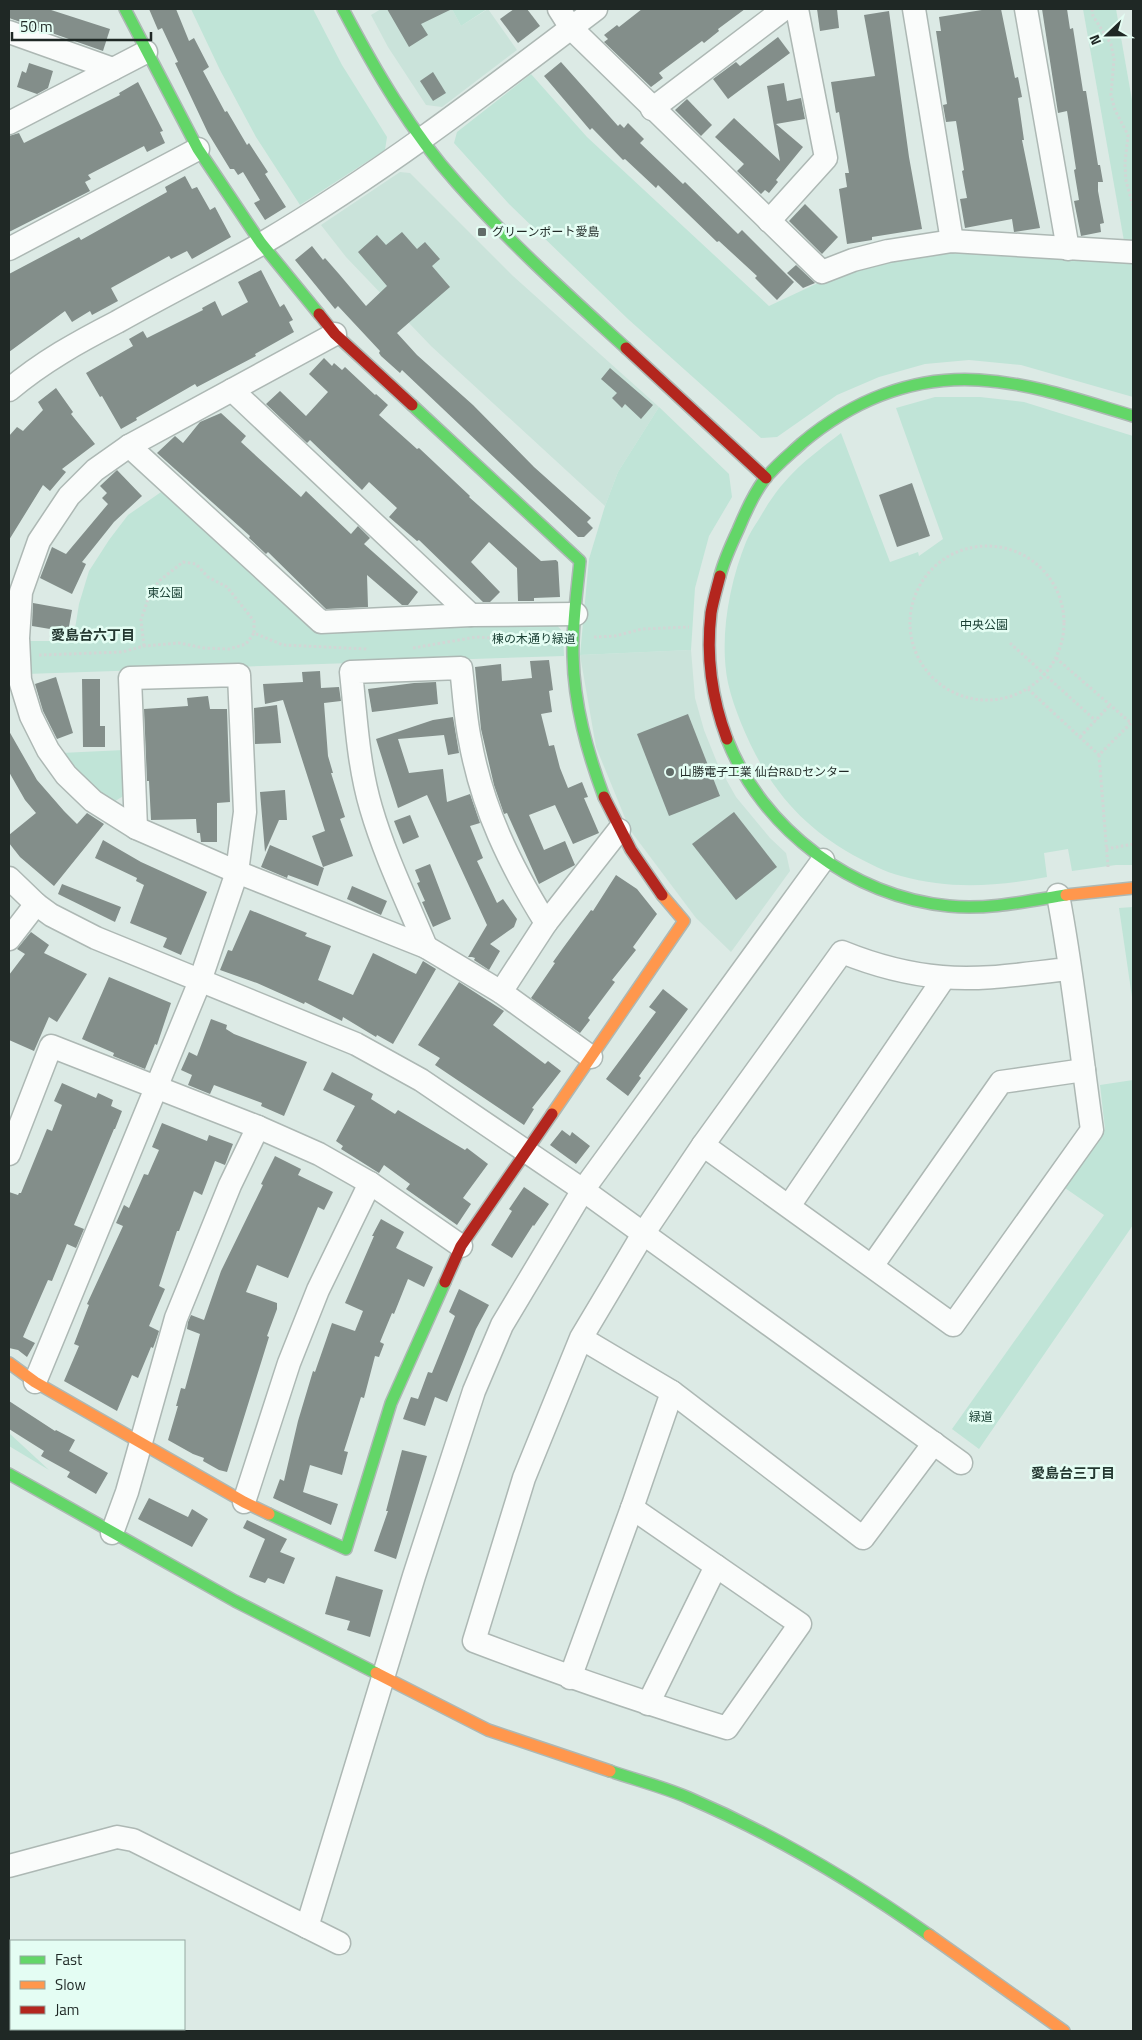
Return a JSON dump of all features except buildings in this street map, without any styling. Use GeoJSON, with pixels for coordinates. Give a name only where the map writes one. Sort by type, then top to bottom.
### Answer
{"type":"FeatureCollection","features":[{"type":"Feature","properties":{"kind":"street"},"geometry":{"type":"LineString","coordinates":[[9,1363],[35,1382],[244,1502],[346,1549],[391,1403],[461,1246],[684,922],[646,875],[619,830],[596,776],[580,716],[573,655],[580,561],[335,334],[261,243],[198,149],[124,9]]}},
{"type":"Feature","properties":{"kind":"street"},"geometry":{"type":"LineString","coordinates":[[343,9],[368,57],[422,139],[457,183],[533,262],[766,478]]}},
{"type":"Feature","properties":{"kind":"street"},"geometry":{"type":"LineString","coordinates":[[559,9],[571,28],[652,109],[822,272],[853,260],[888,251],[952,241],[1133,252]]}},
{"type":"Feature","properties":{"kind":"street"},"geometry":{"type":"LineString","coordinates":[[9,390],[30,372],[62,351],[261,243],[325,205],[422,139],[596,9]]}},
{"type":"Feature","properties":{"kind":"street"},"geometry":{"type":"LineString","coordinates":[[652,109],[784,9]]}},
{"type":"Feature","properties":{"kind":"street"},"geometry":{"type":"LineString","coordinates":[[769,221],[826,158],[797,9]]}},
{"type":"Feature","properties":{"kind":"street"},"geometry":{"type":"LineString","coordinates":[[914,9],[952,241]]}},
{"type":"Feature","properties":{"kind":"street"},"geometry":{"type":"LineString","coordinates":[[1026,9],[1068,249]]}},
{"type":"Feature","properties":{"kind":"street"},"geometry":{"type":"LineString","coordinates":[[9,32],[113,69]]}},
{"type":"Feature","properties":{"kind":"street"},"geometry":{"type":"LineString","coordinates":[[9,123],[146,52]]}},
{"type":"Feature","properties":{"kind":"street"},"geometry":{"type":"LineString","coordinates":[[9,249],[198,149]]}},
{"type":"Feature","properties":{"kind":"street"},"geometry":{"type":"LineString","coordinates":[[335,334],[129,446],[95,470],[68,496],[39,541],[21,592],[19,654],[14,680],[48,750],[66,774],[93,801],[136,828],[238,872],[426,947],[501,992],[591,1057]]}},
{"type":"Feature","properties":{"kind":"street"},"geometry":{"type":"LineString","coordinates":[[1133,416],[1023,384],[960,379],[925,382],[896,388],[866,399],[839,415],[794,450],[766,478],[732,536],[722,562],[715,590],[708,644],[712,694],[731,752],[771,815],[823,860],[895,896],[926,904],[965,907],[1008,905],[1058,896],[1133,888]]}},
{"type":"Feature","properties":{"kind":"street"},"geometry":{"type":"LineString","coordinates":[[232,390],[471,615]]}},
{"type":"Feature","properties":{"kind":"street"},"geometry":{"type":"LineString","coordinates":[[129,446],[321,622],[471,615],[576,614]]}},
{"type":"Feature","properties":{"kind":"street"},"geometry":{"type":"LineString","coordinates":[[426,947],[389,859],[371,808],[360,760],[351,672],[461,668],[470,740],[482,787],[505,851],[518,878],[546,923]]}},
{"type":"Feature","properties":{"kind":"street"},"geometry":{"type":"LineString","coordinates":[[35,1382],[200,981],[238,872],[245,812],[239,675],[130,678],[136,828]]}},
{"type":"Feature","properties":{"kind":"street"},"geometry":{"type":"LineString","coordinates":[[501,992],[546,923],[619,830]]}},
{"type":"Feature","properties":{"kind":"street"},"geometry":{"type":"LineString","coordinates":[[307,1927],[383,1677],[474,1391],[502,1325],[582,1190],[823,860]]}},
{"type":"Feature","properties":{"kind":"street"},"geometry":{"type":"LineString","coordinates":[[9,878],[36,904],[52,915],[96,938],[356,1044],[421,1080],[582,1190],[962,1463]]}},
{"type":"Feature","properties":{"kind":"street"},"geometry":{"type":"LineString","coordinates":[[704,1145],[954,1325],[1092,1130],[1058,896]]}},
{"type":"Feature","properties":{"kind":"street"},"geometry":{"type":"LineString","coordinates":[[9,939],[36,904]]}},
{"type":"Feature","properties":{"kind":"street"},"geometry":{"type":"LineString","coordinates":[[632,1508],[800,1624],[727,1728],[570,1678],[474,1640],[524,1478],[581,1338],[642,1234],[842,952],[899,971],[944,978],[986,977],[1069,969]]}},
{"type":"Feature","properties":{"kind":"street"},"geometry":{"type":"LineString","coordinates":[[789,1206],[944,978]]}},
{"type":"Feature","properties":{"kind":"street"},"geometry":{"type":"LineString","coordinates":[[9,1154],[51,1046],[258,1127],[318,1154],[370,1183],[461,1246]]}},
{"type":"Feature","properties":{"kind":"street"},"geometry":{"type":"LineString","coordinates":[[872,1266],[1001,1082],[1084,1070]]}},
{"type":"Feature","properties":{"kind":"street"},"geometry":{"type":"LineString","coordinates":[[112,1533],[128,1492],[176,1318],[230,1185],[258,1127]]}},
{"type":"Feature","properties":{"kind":"street"},"geometry":{"type":"LineString","coordinates":[[244,1502],[289,1363],[318,1290],[370,1183]]}},
{"type":"Feature","properties":{"kind":"street"},"geometry":{"type":"LineString","coordinates":[[581,1338],[672,1392],[863,1538],[934,1443]]}},
{"type":"Feature","properties":{"kind":"street"},"geometry":{"type":"LineString","coordinates":[[570,1678],[672,1392]]}},
{"type":"Feature","properties":{"kind":"street"},"geometry":{"type":"LineString","coordinates":[[9,1474],[235,1601],[488,1730],[687,1797],[756,1828],[824,1867],[920,1929],[1064,2031]]}},
{"type":"Feature","properties":{"kind":"street"},"geometry":{"type":"LineString","coordinates":[[648,1704],[716,1566]]}},
{"type":"Feature","properties":{"kind":"street"},"geometry":{"type":"LineString","coordinates":[[9,1866],[117,1837],[133,1840],[339,1943]]}},
{"type":"Feature","properties":{"kind":"path"},"geometry":{"type":"LineString","coordinates":[[1092,9],[1100,28],[1111,44],[1114,59],[1111,95],[1115,110],[1128,135],[1125,163],[1126,181],[1133,206]]}},
{"type":"Feature","properties":{"kind":"path"},"geometry":{"type":"LineString","coordinates":[[992,546],[1016,551],[1038,564],[1054,584],[1063,607],[1064,632],[1056,658],[1045,675],[1027,689],[1000,700],[974,700],[949,691],[929,675],[915,652],[909,627],[912,601],[924,577],[943,559],[966,548],[992,546]]}},
{"type":"Feature","properties":{"kind":"path"},"geometry":{"type":"LineString","coordinates":[[19,654],[74,655],[122,652],[144,646],[179,643],[204,648],[230,649],[246,644],[254,633],[254,621],[227,587],[208,577],[196,564],[183,562],[159,581],[149,596],[141,620],[144,646]]}},
{"type":"Feature","properties":{"kind":"path"},"geometry":{"type":"LineString","coordinates":[[408,649],[476,637],[508,639],[615,636],[642,629],[695,626]]}},
{"type":"Feature","properties":{"kind":"path"},"geometry":{"type":"LineString","coordinates":[[254,633],[283,645],[372,650]]}},
{"type":"Feature","properties":{"kind":"path"},"geometry":{"type":"LineString","coordinates":[[1010,643],[1096,721]]}},
{"type":"Feature","properties":{"kind":"path"},"geometry":{"type":"LineString","coordinates":[[1056,658],[1132,724],[1099,755]]}},
{"type":"Feature","properties":{"kind":"path"},"geometry":{"type":"LineString","coordinates":[[1027,689],[1099,755],[1108,873]]}},
{"type":"Feature","properties":{"kind":"path"},"geometry":{"type":"LineString","coordinates":[[1080,737],[1110,705]]}},
{"type":"Feature","properties":{"kind":"path"},"geometry":{"type":"LineString","coordinates":[[1106,849],[1133,844]]}},
{"type":"Feature","properties":{"kind":"shaded area"},"geometry":{"type":"Polygon","coordinates":[[[381,9],[452,9],[461,26],[488,9],[517,50],[442,107],[426,105],[388,47],[371,15],[381,9]]]}},
{"type":"Feature","properties":{"kind":"shaded area"},"geometry":{"type":"Polygon","coordinates":[[[400,172],[410,173],[513,276],[659,407],[618,472],[605,506],[431,346],[346,257],[321,225],[400,172]]]}},
{"type":"Feature","properties":{"kind":"shaded area"},"geometry":{"type":"Polygon","coordinates":[[[691,650],[695,698],[704,730],[718,765],[736,797],[770,838],[786,853],[790,871],[731,952],[696,918],[630,830],[596,747],[580,655],[691,650]]]}},
{"type":"Feature","properties":{"kind":"green space"},"geometry":{"type":"Polygon","coordinates":[[[191,9],[313,9],[342,65],[387,137],[385,150],[300,205],[256,137],[220,70],[191,9]]]}},
{"type":"Feature","properties":{"kind":"green space"},"geometry":{"type":"Polygon","coordinates":[[[452,9],[487,9],[461,26],[452,9]]]}},
{"type":"Feature","properties":{"kind":"green space"},"geometry":{"type":"Polygon","coordinates":[[[1083,9],[1116,9],[1133,106],[1133,242],[1124,241],[1083,9]]]}},
{"type":"Feature","properties":{"kind":"green space"},"geometry":{"type":"Polygon","coordinates":[[[531,74],[587,137],[769,306],[820,282],[889,260],[936,253],[988,253],[1133,259],[1133,397],[1021,365],[969,360],[925,364],[879,377],[837,395],[777,437],[761,438],[628,319],[509,204],[454,143],[457,132],[531,74]]]}},
{"type":"Feature","properties":{"kind":"green space","name":"中央公園"},"geometry":{"type":"Polygon","coordinates":[[[935,397],[980,397],[1024,402],[1133,436],[1133,865],[1116,865],[1072,871],[1068,849],[1044,853],[1047,877],[1010,883],[956,885],[920,880],[889,872],[833,843],[799,815],[772,782],[750,744],[741,723],[732,698],[725,666],[725,630],[730,593],[740,558],[752,530],[785,481],[841,433],[890,562],[918,552],[919,556],[943,539],[896,408],[935,397]]]}},
{"type":"Feature","properties":{"kind":"green space"},"geometry":{"type":"Polygon","coordinates":[[[659,407],[729,474],[732,497],[709,536],[695,588],[691,650],[580,655],[589,559],[605,506],[618,472],[659,407]]]}},
{"type":"Feature","properties":{"kind":"green space","name":"東公園"},"geometry":{"type":"Polygon","coordinates":[[[164,490],[318,630],[553,621],[563,632],[564,656],[26,674],[26,641],[73,641],[79,604],[89,571],[128,515],[164,490]]]}},
{"type":"Feature","properties":{"kind":"green space"},"geometry":{"type":"Polygon","coordinates":[[[124,750],[125,795],[112,803],[86,781],[61,753],[124,750]]]}},
{"type":"Feature","properties":{"kind":"green space"},"geometry":{"type":"Polygon","coordinates":[[[1133,907],[1133,1004],[1119,908],[1133,907]]]}},
{"type":"Feature","properties":{"kind":"green space","name":"緑道"},"geometry":{"type":"Polygon","coordinates":[[[1133,1080],[1133,1225],[979,1449],[952,1429],[1104,1215],[1065,1188],[1105,1129],[1100,1085],[1133,1080]]]}},
{"type":"Feature","properties":{"kind":"green space"},"geometry":{"type":"Polygon","coordinates":[[[9,1433],[49,1470],[9,1446],[9,1433]]]}},
{"type":"Feature","properties":{"kind":"traffic: fast"},"geometry":{"type":"LineString","coordinates":[[125,9],[198,149],[261,243],[319,314]]}},
{"type":"Feature","properties":{"kind":"traffic: fast"},"geometry":{"type":"LineString","coordinates":[[343,9],[395,100],[440,163],[518,247],[626,348]]}},
{"type":"Feature","properties":{"kind":"traffic: fast"},"geometry":{"type":"LineString","coordinates":[[720,576],[746,511],[764,480],[777,465],[821,428],[841,415],[884,394],[930,382],[979,380],[1038,389],[1133,416]]}},
{"type":"Feature","properties":{"kind":"traffic: fast"},"geometry":{"type":"LineString","coordinates":[[412,405],[580,561],[573,632],[574,674],[582,728],[604,797]]}},
{"type":"Feature","properties":{"kind":"traffic: fast"},"geometry":{"type":"LineString","coordinates":[[727,739],[743,772],[763,802],[787,829],[815,853],[846,873],[879,889],[913,900],[964,907],[1008,904],[1066,895]]}},
{"type":"Feature","properties":{"kind":"traffic: fast"},"geometry":{"type":"LineString","coordinates":[[269,1514],[346,1549],[391,1403],[445,1282]]}},
{"type":"Feature","properties":{"kind":"traffic: fast"},"geometry":{"type":"LineString","coordinates":[[9,1474],[235,1601],[376,1673]]}},
{"type":"Feature","properties":{"kind":"traffic: fast"},"geometry":{"type":"LineString","coordinates":[[610,1771],[679,1794],[751,1827],[812,1860],[872,1896],[929,1935]]}},
{"type":"Feature","properties":{"kind":"traffic: slow"},"geometry":{"type":"LineString","coordinates":[[1066,895],[1133,888]]}},
{"type":"Feature","properties":{"kind":"traffic: slow"},"geometry":{"type":"LineString","coordinates":[[552,1114],[684,921],[662,895]]}},
{"type":"Feature","properties":{"kind":"traffic: slow"},"geometry":{"type":"LineString","coordinates":[[9,1363],[35,1382],[244,1502],[269,1514]]}},
{"type":"Feature","properties":{"kind":"traffic: slow"},"geometry":{"type":"LineString","coordinates":[[376,1673],[488,1730],[610,1771]]}},
{"type":"Feature","properties":{"kind":"traffic: slow"},"geometry":{"type":"LineString","coordinates":[[929,1935],[1064,2031]]}},
{"type":"Feature","properties":{"kind":"traffic: jam"},"geometry":{"type":"LineString","coordinates":[[319,314],[335,334],[412,405]]}},
{"type":"Feature","properties":{"kind":"traffic: jam"},"geometry":{"type":"LineString","coordinates":[[626,348],[766,478]]}},
{"type":"Feature","properties":{"kind":"traffic: jam"},"geometry":{"type":"LineString","coordinates":[[720,576],[711,613],[709,645],[714,693],[727,739]]}},
{"type":"Feature","properties":{"kind":"traffic: jam"},"geometry":{"type":"LineString","coordinates":[[604,797],[631,850],[662,895]]}},
{"type":"Feature","properties":{"kind":"traffic: jam"},"geometry":{"type":"LineString","coordinates":[[445,1282],[461,1246],[552,1114]]}},
{"type":"Feature","properties":{"kind":"place","name":"グリーンポート愛島"},"geometry":{"type":"Point","coordinates":[482,232]}},
{"type":"Feature","properties":{"kind":"place","name":"山勝電子工業 仙台R&Dセンター"},"geometry":{"type":"Point","coordinates":[670,772]}},
{"type":"Feature","properties":{"kind":"district","name":"愛島台六丁目"},"geometry":{"type":"Point","coordinates":[93,635]}},
{"type":"Feature","properties":{"kind":"district","name":"愛島台三丁目"},"geometry":{"type":"Point","coordinates":[1073,1473]}},
{"type":"Feature","properties":{"kind":"park label","name":"棟の木通り緑道"},"geometry":{"type":"Point","coordinates":[534,639]}}]}
